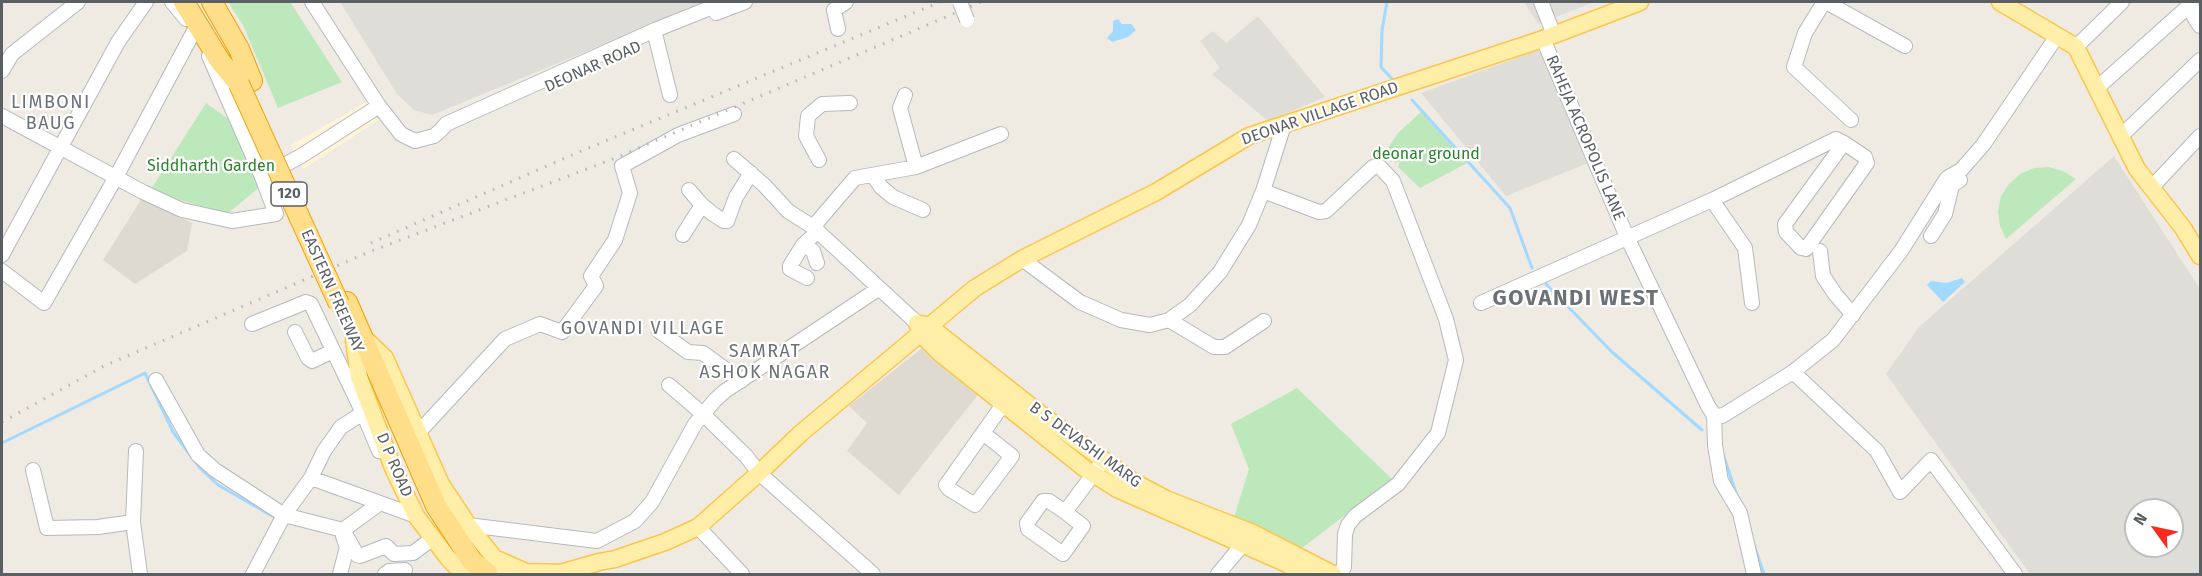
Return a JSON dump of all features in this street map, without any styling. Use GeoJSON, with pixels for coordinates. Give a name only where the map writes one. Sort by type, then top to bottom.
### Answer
{"type":"FeatureCollection","features":[{"type":"Feature","properties":{"kind":"highway"},"geometry":{"type":"LineString","coordinates":[[184,2],[220,61],[246,83]]}},
{"type":"Feature","properties":{"kind":"highway","name":"EASTERN FREEWAY"},"geometry":{"type":"LineString","coordinates":[[196,2],[214,30],[233,51]]}},
{"type":"Feature","properties":{"kind":"highway","name":"EASTERN FREEWAY"},"geometry":{"type":"LineString","coordinates":[[212,2],[226,23],[233,51],[246,83],[358,338],[428,510],[442,533],[475,574]]}},
{"type":"Feature","properties":{"kind":"highway"},"geometry":{"type":"LineString","coordinates":[[222,2],[247,49],[246,83]]}},
{"type":"Feature","properties":{"kind":"highway","name":"EASTERN FREEWAY"},"geometry":{"type":"LineString","coordinates":[[372,371],[436,506],[472,561],[489,565]]}},
{"type":"Feature","properties":{"kind":"main road","name":"DEONAR VILLAGE ROAD"},"geometry":{"type":"LineString","coordinates":[[615,559],[665,542],[698,527],[759,474],[801,432],[903,346],[922,327],[975,288],[1022,259],[1156,192],[1249,136],[1548,37],[1640,2]]}},
{"type":"Feature","properties":{"kind":"main road"},"geometry":{"type":"LineString","coordinates":[[2000,2],[2076,47],[2137,169],[2183,228],[2200,256]]}},
{"type":"Feature","properties":{"kind":"main road","name":"B S DEVASHI MARG"},"geometry":{"type":"LineString","coordinates":[[922,327],[946,349],[1098,467],[1134,482],[1247,539],[1333,574]]}},
{"type":"Feature","properties":{"kind":"main road"},"geometry":{"type":"LineString","coordinates":[[358,338],[386,358],[441,484],[468,525],[489,565],[507,574]]}},
{"type":"Feature","properties":{"kind":"main road","name":"D P ROAD"},"geometry":{"type":"LineString","coordinates":[[358,338],[359,377],[393,468],[416,516],[433,538],[446,566],[463,574]]}},
{"type":"Feature","properties":{"kind":"main road","name":"B S DEVASHI MARG"},"geometry":{"type":"LineString","coordinates":[[1247,539],[1305,574]]}},
{"type":"Feature","properties":{"kind":"main road"},"geometry":{"type":"LineString","coordinates":[[489,565],[526,573],[561,574],[615,559]]}},
{"type":"Feature","properties":{"kind":"main road"},"geometry":{"type":"LineString","coordinates":[[584,574],[601,568],[615,559]]}},
{"type":"Feature","properties":{"kind":"street"},"geometry":{"type":"LineString","coordinates":[[2,71],[12,54],[78,2]]}},
{"type":"Feature","properties":{"kind":"street"},"geometry":{"type":"LineString","coordinates":[[2,255],[118,42],[146,2]]}},
{"type":"Feature","properties":{"kind":"street"},"geometry":{"type":"LineString","coordinates":[[2,116],[182,210],[232,221],[276,214],[206,50],[172,2]]}},
{"type":"Feature","properties":{"kind":"street","name":"DEONAR ROAD"},"geometry":{"type":"LineString","coordinates":[[312,2],[379,106],[400,134],[415,141],[434,136],[441,130],[448,131],[468,118],[724,2]]}},
{"type":"Feature","properties":{"kind":"street","name":"DEONAR ROAD"},"geometry":{"type":"LineString","coordinates":[[595,62],[745,2]]}},
{"type":"Feature","properties":{"kind":"street"},"geometry":{"type":"LineString","coordinates":[[838,29],[834,10],[846,2]]}},
{"type":"Feature","properties":{"kind":"street"},"geometry":{"type":"LineString","coordinates":[[960,2],[967,20]]}},
{"type":"Feature","properties":{"kind":"street","name":"RAHEJA ACROPOLIS LANE"},"geometry":{"type":"LineString","coordinates":[[1541,2],[1548,37],[1627,237],[1714,415]]}},
{"type":"Feature","properties":{"kind":"street"},"geometry":{"type":"LineString","coordinates":[[1851,120],[1794,67],[1805,33],[1825,2],[1905,46]]}},
{"type":"Feature","properties":{"kind":"street"},"geometry":{"type":"LineString","coordinates":[[2076,47],[2122,2]]}},
{"type":"Feature","properties":{"kind":"street"},"geometry":{"type":"LineString","coordinates":[[2191,3],[2194,17],[2200,25]]}},
{"type":"Feature","properties":{"kind":"street"},"geometry":{"type":"LineString","coordinates":[[2097,89],[2191,3]]}},
{"type":"Feature","properties":{"kind":"street"},"geometry":{"type":"LineString","coordinates":[[2,271],[44,303],[117,177],[194,31]]}},
{"type":"Feature","properties":{"kind":"street"},"geometry":{"type":"LineString","coordinates":[[1754,574],[1740,513],[1721,480],[1715,445],[1714,415],[1722,416],[1793,372],[1833,340],[1901,250],[1947,178],[1961,170],[1983,145],[2057,36]]}},
{"type":"Feature","properties":{"kind":"street"},"geometry":{"type":"LineString","coordinates":[[656,38],[670,95]]}},
{"type":"Feature","properties":{"kind":"street"},"geometry":{"type":"LineString","coordinates":[[2121,137],[2200,60]]}},
{"type":"Feature","properties":{"kind":"street"},"geometry":{"type":"LineString","coordinates":[[905,95],[900,108],[916,167]]}},
{"type":"Feature","properties":{"kind":"street"},"geometry":{"type":"LineString","coordinates":[[819,160],[806,136],[808,116],[822,104],[850,103]]}},
{"type":"Feature","properties":{"kind":"street"},"geometry":{"type":"LineString","coordinates":[[262,177],[302,156],[379,106]]}},
{"type":"Feature","properties":{"kind":"street"},"geometry":{"type":"LineString","coordinates":[[418,434],[505,339],[540,324],[562,332],[596,286],[591,276],[615,240],[630,193],[622,166],[678,135],[734,114]]}},
{"type":"Feature","properties":{"kind":"street"},"geometry":{"type":"LineString","coordinates":[[1022,259],[1080,302],[1121,320],[1150,325],[1169,320],[1190,305],[1220,272],[1249,225],[1263,191],[1284,125]]}},
{"type":"Feature","properties":{"kind":"street"},"geometry":{"type":"LineString","coordinates":[[807,278],[790,269],[804,244],[855,178],[916,167],[1001,134]]}},
{"type":"Feature","properties":{"kind":"street"},"geometry":{"type":"LineString","coordinates":[[2151,188],[2200,136]]}},
{"type":"Feature","properties":{"kind":"street"},"geometry":{"type":"LineString","coordinates":[[1481,303],[1712,200],[1836,140],[1844,142],[1865,157],[1867,163],[1806,249],[1801,248],[1786,232],[1785,224],[1844,142]]}},
{"type":"Feature","properties":{"kind":"street"},"geometry":{"type":"LineString","coordinates":[[1931,236],[1946,214],[1952,185],[1978,163],[1982,157],[1983,145]]}},
{"type":"Feature","properties":{"kind":"street"},"geometry":{"type":"LineString","coordinates":[[1806,154],[1817,179]]}},
{"type":"Feature","properties":{"kind":"street","name":"B S DEVASHI MARG"},"geometry":{"type":"LineString","coordinates":[[734,159],[788,212],[829,241],[878,289],[922,327]]}},
{"type":"Feature","properties":{"kind":"street"},"geometry":{"type":"LineString","coordinates":[[1263,191],[1319,212],[1326,211],[1373,167],[1380,167],[1393,181],[1446,319],[1456,360],[1438,433],[1398,484],[1354,516],[1345,534],[1344,567],[1340,574]]}},
{"type":"Feature","properties":{"kind":"street"},"geometry":{"type":"LineString","coordinates":[[689,190],[713,214],[727,221],[736,197],[750,173]]}},
{"type":"Feature","properties":{"kind":"street"},"geometry":{"type":"LineString","coordinates":[[873,175],[881,187],[893,197],[923,210]]}},
{"type":"Feature","properties":{"kind":"street"},"geometry":{"type":"LineString","coordinates":[[1712,200],[1746,248],[1752,303]]}},
{"type":"Feature","properties":{"kind":"street"},"geometry":{"type":"LineString","coordinates":[[683,235],[702,205]]}},
{"type":"Feature","properties":{"kind":"street"},"geometry":{"type":"LineString","coordinates":[[804,244],[811,248],[816,260],[829,241]]}},
{"type":"Feature","properties":{"kind":"street"},"geometry":{"type":"LineString","coordinates":[[1820,251],[1823,276],[1834,294],[1853,315]]}},
{"type":"Feature","properties":{"kind":"street"},"geometry":{"type":"LineString","coordinates":[[468,525],[597,541],[635,521],[652,502],[695,424],[725,391],[878,289]]}},
{"type":"Feature","properties":{"kind":"street"},"geometry":{"type":"LineString","coordinates":[[252,324],[306,302],[311,304],[363,413],[382,459],[393,468]]}},
{"type":"Feature","properties":{"kind":"street"},"geometry":{"type":"LineString","coordinates":[[1169,320],[1214,347],[1225,347],[1264,321]]}},
{"type":"Feature","properties":{"kind":"street"},"geometry":{"type":"LineString","coordinates":[[659,331],[688,352],[704,353],[741,381]]}},
{"type":"Feature","properties":{"kind":"street"},"geometry":{"type":"LineString","coordinates":[[295,332],[308,358],[312,361],[333,351]]}},
{"type":"Feature","properties":{"kind":"street"},"geometry":{"type":"LineString","coordinates":[[1793,372],[1877,451],[1900,492],[1931,460],[2015,574]]}},
{"type":"Feature","properties":{"kind":"street"},"geometry":{"type":"LineString","coordinates":[[156,380],[198,455],[215,470],[283,517],[342,536],[347,547],[340,574]]}},
{"type":"Feature","properties":{"kind":"street"},"geometry":{"type":"LineString","coordinates":[[669,385],[704,414],[746,456],[759,474],[873,574]]}},
{"type":"Feature","properties":{"kind":"street"},"geometry":{"type":"LineString","coordinates":[[983,433],[1012,456],[975,505],[948,489],[946,485],[983,433],[1008,398]]}},
{"type":"Feature","properties":{"kind":"street"},"geometry":{"type":"LineString","coordinates":[[253,574],[272,545],[283,517],[311,478],[324,451],[341,427],[363,413]]}},
{"type":"Feature","properties":{"kind":"street"},"geometry":{"type":"LineString","coordinates":[[136,452],[133,522],[140,574]]}},
{"type":"Feature","properties":{"kind":"street"},"geometry":{"type":"LineString","coordinates":[[1065,512],[1098,467]]}},
{"type":"Feature","properties":{"kind":"street"},"geometry":{"type":"LineString","coordinates":[[33,470],[47,528],[98,527],[133,522]]}},
{"type":"Feature","properties":{"kind":"street"},"geometry":{"type":"LineString","coordinates":[[311,478],[416,516]]}},
{"type":"Feature","properties":{"kind":"street"},"geometry":{"type":"LineString","coordinates":[[283,517],[343,530],[380,503]]}},
{"type":"Feature","properties":{"kind":"street"},"geometry":{"type":"LineString","coordinates":[[698,527],[742,574]]}},
{"type":"Feature","properties":{"kind":"street"},"geometry":{"type":"LineString","coordinates":[[343,530],[357,555],[360,556],[386,546],[394,554],[412,553],[433,538]]}},
{"type":"Feature","properties":{"kind":"street"},"geometry":{"type":"LineString","coordinates":[[1218,574],[1247,539]]}},
{"type":"Feature","properties":{"kind":"street"},"geometry":{"type":"LineString","coordinates":[[385,574],[389,571],[405,570]]}},
{"type":"Feature","properties":{"kind":"shaded area"},"geometry":{"type":"Polygon","coordinates":[[[340,2],[706,2],[432,115],[414,110],[397,94],[340,2]]]}},
{"type":"Feature","properties":{"kind":"shaded area"},"geometry":{"type":"Polygon","coordinates":[[[1524,2],[1594,2],[1538,24],[1524,2]]]}},
{"type":"Feature","properties":{"kind":"shaded area"},"geometry":{"type":"Polygon","coordinates":[[[1258,16],[1325,97],[1268,121],[1212,74],[1220,68],[1200,41],[1213,31],[1226,43],[1258,16]]]}},
{"type":"Feature","properties":{"kind":"shaded area"},"geometry":{"type":"Polygon","coordinates":[[[1539,50],[1588,163],[1506,196],[1421,93],[1539,50]]]}},
{"type":"Feature","properties":{"kind":"shaded area"},"geometry":{"type":"Polygon","coordinates":[[[368,101],[377,121],[304,169],[291,145],[368,101]]]}},
{"type":"Feature","properties":{"kind":"shaded area"},"geometry":{"type":"Polygon","coordinates":[[[2114,156],[2200,289],[2200,574],[2030,574],[1886,374],[1919,327],[2114,156]]]}},
{"type":"Feature","properties":{"kind":"shaded area"},"geometry":{"type":"Polygon","coordinates":[[[142,198],[192,223],[187,251],[135,284],[103,260],[142,198]]]}},
{"type":"Feature","properties":{"kind":"shaded area"},"geometry":{"type":"Polygon","coordinates":[[[926,345],[980,392],[899,495],[847,451],[867,423],[849,406],[926,345]]]}},
{"type":"Feature","properties":{"kind":"green space"},"geometry":{"type":"Polygon","coordinates":[[[228,2],[290,2],[342,82],[278,108],[243,25],[228,2]]]}},
{"type":"Feature","properties":{"kind":"green space","name":"Siddharth Garden"},"geometry":{"type":"Polygon","coordinates":[[[206,103],[234,123],[261,186],[227,214],[150,191],[206,103]]]}},
{"type":"Feature","properties":{"kind":"green space","name":"deonar ground"},"geometry":{"type":"Polygon","coordinates":[[[1422,111],[1469,162],[1420,188],[1398,167],[1400,161],[1396,163],[1383,155],[1398,133],[1422,111]]]}},
{"type":"Feature","properties":{"kind":"green space"},"geometry":{"type":"Polygon","coordinates":[[[2049,167],[2063,171],[2076,179],[2006,239],[2000,226],[1998,211],[2001,196],[2020,174],[2034,168],[2049,167]]]}},
{"type":"Feature","properties":{"kind":"green space"},"geometry":{"type":"Polygon","coordinates":[[[1297,388],[1392,479],[1301,549],[1231,527],[1249,469],[1231,424],[1297,388]]]}},
{"type":"Feature","properties":{"kind":"water"},"geometry":{"type":"Polygon","coordinates":[[[1118,19],[1122,24],[1131,24],[1136,30],[1128,37],[1112,42],[1107,38],[1113,31],[1113,21],[1118,19]]]}},
{"type":"Feature","properties":{"kind":"water"},"geometry":{"type":"Polygon","coordinates":[[[1962,278],[1965,282],[1943,302],[1927,285],[1931,281],[1946,283],[1962,278]]]}},
{"type":"Feature","properties":{"kind":"waterway"},"geometry":{"type":"LineString","coordinates":[[1387,2],[1382,30],[1381,67],[1394,81]]}},
{"type":"Feature","properties":{"kind":"waterway"},"geometry":{"type":"LineString","coordinates":[[1412,100],[1510,208],[1532,268]]}},
{"type":"Feature","properties":{"kind":"waterway"},"geometry":{"type":"LineString","coordinates":[[1546,284],[1612,352],[1702,430]]}},
{"type":"Feature","properties":{"kind":"waterway"},"geometry":{"type":"LineString","coordinates":[[2,443],[145,373],[173,432],[200,468],[218,485],[274,517]]}},
{"type":"Feature","properties":{"kind":"waterway"},"geometry":{"type":"LineString","coordinates":[[1723,454],[1737,496]]}},
{"type":"Feature","properties":{"kind":"waterway"},"geometry":{"type":"LineString","coordinates":[[1754,545],[1764,574]]}},
{"type":"Feature","properties":{"kind":"railway"},"geometry":{"type":"LineString","coordinates":[[371,243],[579,152],[940,2]]}},
{"type":"Feature","properties":{"kind":"railway"},"geometry":{"type":"LineString","coordinates":[[2,422],[104,366],[369,252],[613,159],[981,2]]}},
{"type":"Feature","properties":{"kind":"district","name":"LIMBONI BAUG"},"geometry":{"type":"Point","coordinates":[51,113]}},
{"type":"Feature","properties":{"kind":"district","name":"GOVANDI WEST"},"geometry":{"type":"Point","coordinates":[1576,299]}},
{"type":"Feature","properties":{"kind":"district","name":"GOVANDI VILLAGE"},"geometry":{"type":"Point","coordinates":[643,329]}},
{"type":"Feature","properties":{"kind":"district","name":"SAMRAT ASHOK NAGAR"},"geometry":{"type":"Point","coordinates":[765,362]}}]}
